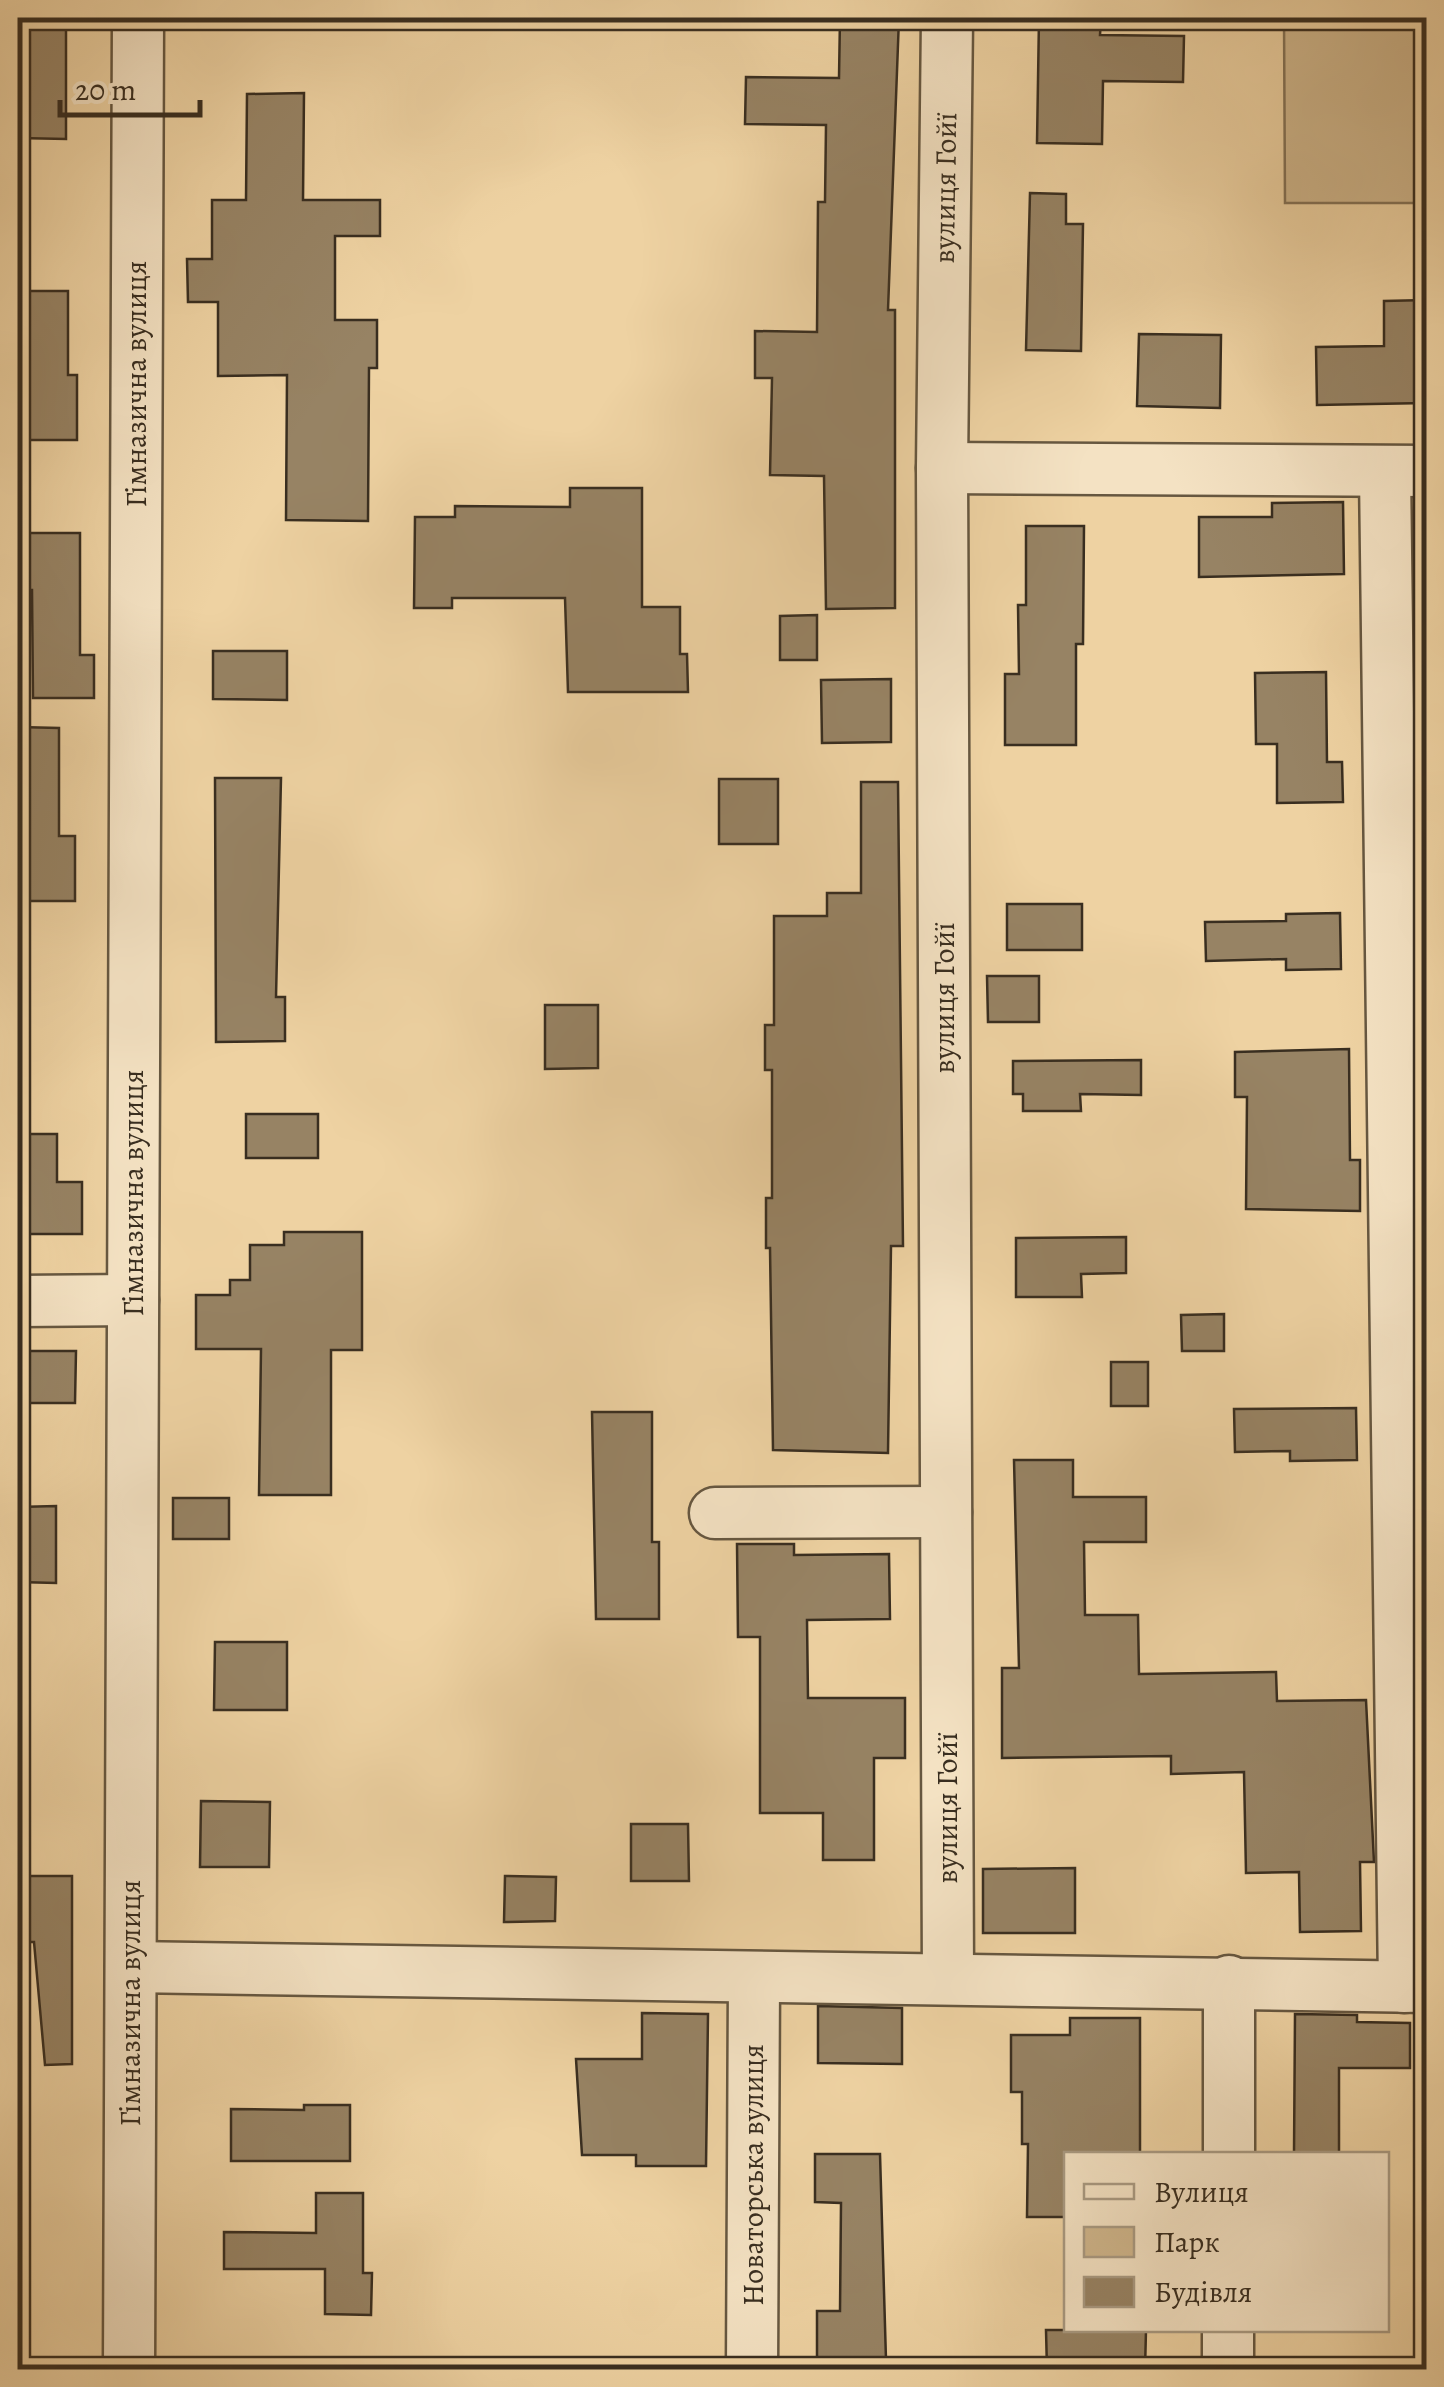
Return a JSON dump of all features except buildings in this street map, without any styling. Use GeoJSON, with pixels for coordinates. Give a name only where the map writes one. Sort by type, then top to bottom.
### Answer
{"type":"FeatureCollection","features":[{"type":"Feature","properties":{"kind":"street","name":"Гімназична вулиця"},"geometry":{"type":"LineString","coordinates":[[129,2370],[138,18]]}},
{"type":"Feature","properties":{"kind":"street","name":"вулиця Гойї"},"geometry":{"type":"LineString","coordinates":[[947,18],[942,468],[948,1979]]}},
{"type":"Feature","properties":{"kind":"street"},"geometry":{"type":"LineString","coordinates":[[130,1967],[754,1980],[1229,1981],[1415,1987],[1406,471],[942,468]]}},
{"type":"Feature","properties":{"kind":"street"},"geometry":{"type":"LineString","coordinates":[[18,1301],[133,1300]]}},
{"type":"Feature","properties":{"kind":"street"},"geometry":{"type":"LineString","coordinates":[[716,1512],[946,1512]]}},
{"type":"Feature","properties":{"kind":"street","name":"Новаторська вулиця"},"geometry":{"type":"LineString","coordinates":[[752,2370],[754,1980]]}},
{"type":"Feature","properties":{"kind":"street"},"geometry":{"type":"LineString","coordinates":[[1229,1981],[1229,2152]]}},
{"type":"Feature","properties":{"kind":"street"},"geometry":{"type":"LineString","coordinates":[[1228,2332],[1228,2370]]}},
{"type":"Feature","properties":{"kind":"green space"},"geometry":{"type":"Polygon","coordinates":[[[1284,18],[1426,18],[1426,203],[1285,203],[1284,18]]]}}]}
